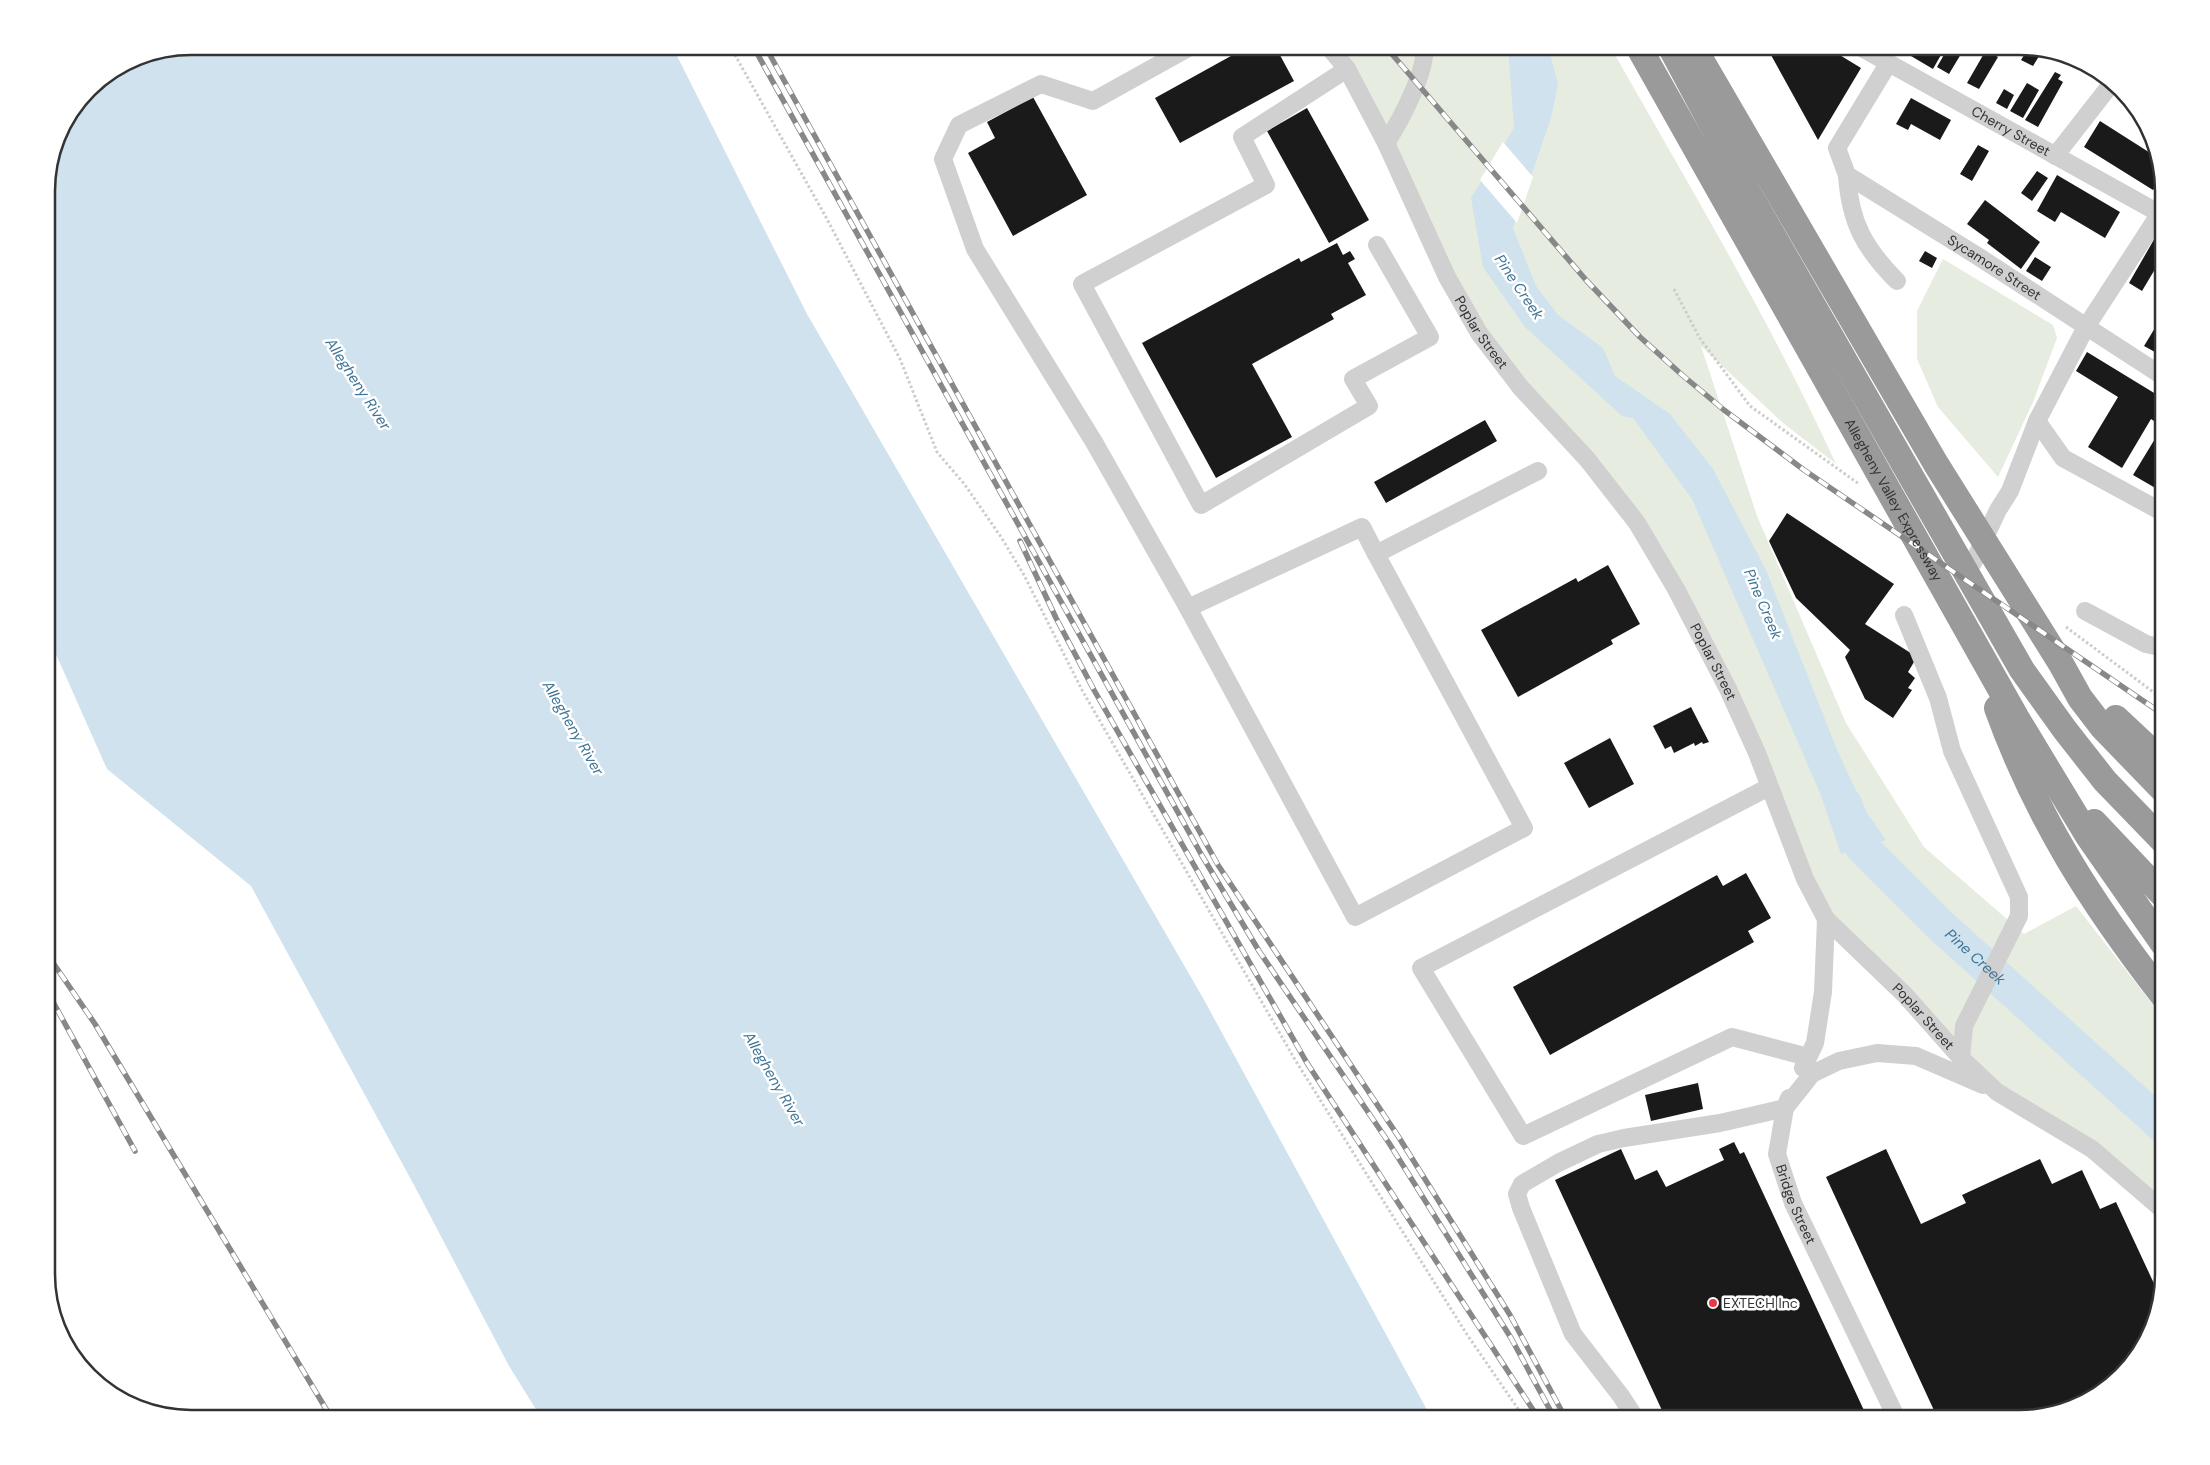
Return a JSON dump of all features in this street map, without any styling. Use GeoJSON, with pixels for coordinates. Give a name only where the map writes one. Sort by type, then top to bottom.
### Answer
{"type":"FeatureCollection","features":[{"type":"Feature","properties":{"kind":"highway","name":"Allegheny Valley Expressway"},"geometry":{"type":"LineString","coordinates":[[1643,55],[1970,635],[2088,836],[2155,932]]}},
{"type":"Feature","properties":{"kind":"highway","name":"Allegheny Valley Expressway"},"geometry":{"type":"LineString","coordinates":[[1675,55],[1748,192],[2003,638],[2054,715],[2105,782],[2155,833]]}},
{"type":"Feature","properties":{"kind":"highway"},"geometry":{"type":"LineString","coordinates":[[1698,55],[1936,464],[2060,662],[2080,698],[2103,728],[2155,781]]}},
{"type":"Feature","properties":{"kind":"highway"},"geometry":{"type":"LineString","coordinates":[[1970,635],[2007,736],[2043,816],[2086,889],[2155,985]]}},
{"type":"Feature","properties":{"kind":"highway"},"geometry":{"type":"LineString","coordinates":[[2060,662],[2155,754]]}},
{"type":"Feature","properties":{"kind":"highway"},"geometry":{"type":"LineString","coordinates":[[2052,775],[2155,886]]}},
{"type":"Feature","properties":{"kind":"street"},"geometry":{"type":"LineString","coordinates":[[1176,55],[1093,101],[1041,84],[960,125],[943,159],[975,248],[1094,442],[1188,608],[1354,917],[1524,828],[1362,527],[1188,608]]}},
{"type":"Feature","properties":{"kind":"street","name":"Poplar Street"},"geometry":{"type":"LineString","coordinates":[[1335,55],[1347,69],[1386,143],[1447,277],[1479,333],[1521,388],[1587,459],[1637,523],[1676,588],[1728,689],[1805,879],[1826,919],[1905,995],[1961,1058],[1997,1092],[2092,1149],[2155,1203]]}},
{"type":"Feature","properties":{"kind":"street"},"geometry":{"type":"LineString","coordinates":[[1386,143],[1395,130],[1416,82],[1424,55]]}},
{"type":"Feature","properties":{"kind":"street","name":"Cherry Street"},"geometry":{"type":"LineString","coordinates":[[1873,55],[2055,156],[2155,208]]}},
{"type":"Feature","properties":{"kind":"street"},"geometry":{"type":"LineString","coordinates":[[1888,64],[1837,148],[1847,175],[1848,200],[1860,236],[1882,266],[1897,281]]}},
{"type":"Feature","properties":{"kind":"street"},"geometry":{"type":"LineString","coordinates":[[1347,69],[1242,137],[1266,185],[1082,284],[1201,505],[1369,406],[1353,379],[1430,337],[1377,245]]}},
{"type":"Feature","properties":{"kind":"street"},"geometry":{"type":"LineString","coordinates":[[2055,156],[2108,88]]}},
{"type":"Feature","properties":{"kind":"street","name":"Sycamore Street"},"geometry":{"type":"LineString","coordinates":[[1847,175],[1979,257],[2155,371]]}},
{"type":"Feature","properties":{"kind":"street"},"geometry":{"type":"LineString","coordinates":[[1973,563],[1998,510],[2010,491],[2037,421],[2086,327],[2155,223]]}},
{"type":"Feature","properties":{"kind":"street"},"geometry":{"type":"LineString","coordinates":[[2037,421],[2063,458],[2155,508]]}},
{"type":"Feature","properties":{"kind":"street"},"geometry":{"type":"LineString","coordinates":[[1376,554],[1538,471]]}},
{"type":"Feature","properties":{"kind":"street"},"geometry":{"type":"LineString","coordinates":[[2085,611],[2146,644],[2155,646]]}},
{"type":"Feature","properties":{"kind":"street"},"geometry":{"type":"LineString","coordinates":[[1904,615],[1938,698],[1952,751],[2020,897],[2019,916],[1964,1026],[1961,1058]]}},
{"type":"Feature","properties":{"kind":"street"},"geometry":{"type":"LineString","coordinates":[[1769,787],[1421,968],[1523,1136],[1732,1037],[1808,1057]]}},
{"type":"Feature","properties":{"kind":"street","name":"Bridge Street"},"geometry":{"type":"LineString","coordinates":[[1826,919],[1823,992],[1814,1042],[1785,1108],[1777,1154],[1793,1203],[1893,1410]]}},
{"type":"Feature","properties":{"kind":"street"},"geometry":{"type":"LineString","coordinates":[[1630,1410],[1573,1334],[1521,1208],[1517,1194],[1522,1184],[1558,1163],[1598,1144],[1624,1138],[1720,1123],[1785,1108],[1812,1074],[1839,1061],[1877,1053],[1916,1056],[1997,1092]]}},
{"type":"Feature","properties":{"kind":"path"},"geometry":{"type":"LineString","coordinates":[[735,55],[827,219],[900,359],[937,452],[965,486],[1001,537],[1024,575],[1082,690],[1294,1058],[1466,1334],[1519,1410]]}},
{"type":"Feature","properties":{"kind":"path"},"geometry":{"type":"LineString","coordinates":[[1674,289],[1699,337],[1750,406],[1818,456]]}},
{"type":"Feature","properties":{"kind":"shaded area"},"geometry":{"type":"Polygon","coordinates":[[[1333,55],[1615,55],[1756,305],[1811,410],[1836,464],[1783,423],[1701,346],[1757,516],[1846,723],[1924,847],[2024,934],[2076,906],[2155,1007],[2155,1205],[1997,1092],[1826,919],[1775,801],[1637,523],[1479,333],[1333,55]]]}},
{"type":"Feature","properties":{"kind":"shaded area"},"geometry":{"type":"Polygon","coordinates":[[[1943,259],[2053,325],[2057,338],[2033,402],[1998,477],[1938,407],[1917,359],[1917,311],[1943,259]]]}},
{"type":"Feature","properties":{"kind":"water","name":"Allegheny River"},"geometry":{"type":"Polygon","coordinates":[[[182,55],[677,55],[807,314],[1203,998],[1427,1410],[536,1410],[509,1366],[414,1185],[251,886],[107,769],[55,652],[55,182],[65,139],[78,115],[89,101],[115,78],[139,65],[182,55]]]}},
{"type":"Feature","properties":{"kind":"water"},"geometry":{"type":"Polygon","coordinates":[[[1509,55],[1550,55],[1558,84],[1551,118],[1513,228],[1536,286],[1558,315],[1603,348],[1615,376],[1670,414],[1713,469],[1766,570],[1837,750],[1865,810],[1886,840],[1841,854],[1820,793],[1692,499],[1633,418],[1622,416],[1525,327],[1483,267],[1471,198],[1514,128],[1509,55]]]}},
{"type":"Feature","properties":{"kind":"pier"},"geometry":{"type":"Polygon","coordinates":[[[1503,142],[1533,177],[1517,223],[1480,180],[1503,142]]]}},
{"type":"Feature","properties":{"kind":"building"},"geometry":{"type":"Polygon","coordinates":[[[1233,55],[1280,55],[1294,81],[1180,143],[1155,98],[1233,55]]]}},
{"type":"Feature","properties":{"kind":"building"},"geometry":{"type":"Polygon","coordinates":[[[1771,55],[1840,55],[1861,68],[1818,140],[1771,55]]]}},
{"type":"Feature","properties":{"kind":"building"},"geometry":{"type":"Polygon","coordinates":[[[1909,55],[1941,55],[1933,69],[1909,55]]]}},
{"type":"Feature","properties":{"kind":"building"},"geometry":{"type":"Polygon","coordinates":[[[1944,55],[1960,55],[1949,74],[1937,67],[1944,55]]]}},
{"type":"Feature","properties":{"kind":"building"},"geometry":{"type":"Polygon","coordinates":[[[1983,55],[1995,55],[1998,57],[1979,89],[1967,83],[1983,55]]]}},
{"type":"Feature","properties":{"kind":"building"},"geometry":{"type":"Polygon","coordinates":[[[2024,55],[2039,56],[2033,66],[2021,60],[2024,55]]]}},
{"type":"Feature","properties":{"kind":"building"},"geometry":{"type":"Polygon","coordinates":[[[2055,72],[2061,75],[2058,79],[2063,82],[2038,127],[2025,120],[2055,72]]]}},
{"type":"Feature","properties":{"kind":"building"},"geometry":{"type":"Polygon","coordinates":[[[2027,83],[2039,90],[2023,118],[2010,111],[2027,83]]]}},
{"type":"Feature","properties":{"kind":"building"},"geometry":{"type":"Polygon","coordinates":[[[2004,89],[2014,95],[2007,109],[1996,103],[2004,89]]]}},
{"type":"Feature","properties":{"kind":"building"},"geometry":{"type":"Polygon","coordinates":[[[1033,97],[1087,195],[1013,236],[968,153],[995,138],[987,122],[1033,97]]]}},
{"type":"Feature","properties":{"kind":"building"},"geometry":{"type":"Polygon","coordinates":[[[1911,98],[1951,120],[1940,140],[1911,124],[1908,130],[1896,124],[1911,98]]]}},
{"type":"Feature","properties":{"kind":"building"},"geometry":{"type":"Polygon","coordinates":[[[1307,108],[1369,220],[1329,243],[1267,131],[1307,108]]]}},
{"type":"Feature","properties":{"kind":"building"},"geometry":{"type":"Polygon","coordinates":[[[2100,121],[2149,152],[2155,187],[2153,190],[2084,147],[2100,121]]]}},
{"type":"Feature","properties":{"kind":"building"},"geometry":{"type":"Polygon","coordinates":[[[1978,145],[1989,151],[1972,181],[1960,174],[1978,145]]]}},
{"type":"Feature","properties":{"kind":"building"},"geometry":{"type":"Polygon","coordinates":[[[2037,171],[2048,178],[2032,201],[2021,193],[2037,171]]]}},
{"type":"Feature","properties":{"kind":"building"},"geometry":{"type":"Polygon","coordinates":[[[2057,175],[2120,212],[2105,238],[2061,212],[2055,222],[2037,211],[2057,175]]]}},
{"type":"Feature","properties":{"kind":"building"},"geometry":{"type":"Polygon","coordinates":[[[1985,200],[2040,242],[2021,269],[1987,243],[1989,240],[1967,224],[1985,200]]]}},
{"type":"Feature","properties":{"kind":"building"},"geometry":{"type":"Polygon","coordinates":[[[2155,238],[2155,269],[2142,291],[2129,283],[2155,238]]]}},
{"type":"Feature","properties":{"kind":"building"},"geometry":{"type":"Polygon","coordinates":[[[1337,243],[1343,255],[1350,251],[1355,259],[1348,263],[1366,295],[1331,314],[1334,319],[1252,364],[1292,437],[1216,478],[1142,343],[1299,258],[1301,262],[1337,243]]]}},
{"type":"Feature","properties":{"kind":"building"},"geometry":{"type":"Polygon","coordinates":[[[1925,251],[1937,258],[1932,268],[1919,261],[1925,251]]]}},
{"type":"Feature","properties":{"kind":"building"},"geometry":{"type":"Polygon","coordinates":[[[2035,257],[2051,267],[2042,281],[2026,271],[2035,257]]]}},
{"type":"Feature","properties":{"kind":"building"},"geometry":{"type":"Polygon","coordinates":[[[2155,328],[2155,352],[2144,346],[2155,328]]]}},
{"type":"Feature","properties":{"kind":"building"},"geometry":{"type":"Polygon","coordinates":[[[2087,352],[2155,394],[2155,420],[2154,421],[2151,419],[2122,468],[2088,447],[2118,397],[2076,371],[2087,352]]]}},
{"type":"Feature","properties":{"kind":"building"},"geometry":{"type":"Polygon","coordinates":[[[1485,420],[1497,441],[1386,503],[1374,482],[1485,420]]]}},
{"type":"Feature","properties":{"kind":"building"},"geometry":{"type":"Polygon","coordinates":[[[2155,439],[2155,488],[2133,475],[2155,439]]]}},
{"type":"Feature","properties":{"kind":"building"},"geometry":{"type":"Polygon","coordinates":[[[1787,513],[1894,584],[1865,624],[1917,657],[1908,672],[1915,678],[1908,688],[1912,690],[1893,718],[1865,699],[1845,657],[1850,650],[1796,598],[1769,541],[1787,513]]]}},
{"type":"Feature","properties":{"kind":"building"},"geometry":{"type":"Polygon","coordinates":[[[1608,565],[1640,624],[1611,640],[1613,644],[1518,697],[1481,630],[1576,578],[1578,582],[1608,565]]]}},
{"type":"Feature","properties":{"kind":"building"},"geometry":{"type":"Polygon","coordinates":[[[1691,707],[1709,742],[1703,744],[1702,742],[1695,746],[1694,743],[1674,753],[1671,746],[1665,749],[1653,726],[1691,707]]]}},
{"type":"Feature","properties":{"kind":"building"},"geometry":{"type":"Polygon","coordinates":[[[1610,738],[1634,784],[1589,808],[1564,763],[1610,738]]]}},
{"type":"Feature","properties":{"kind":"building"},"geometry":{"type":"Polygon","coordinates":[[[1746,873],[1771,918],[1748,931],[1754,942],[1550,1055],[1513,987],[1717,875],[1723,886],[1746,873]]]}},
{"type":"Feature","properties":{"kind":"building"},"geometry":{"type":"Polygon","coordinates":[[[1698,1083],[1703,1109],[1651,1121],[1645,1095],[1698,1083]]]}},
{"type":"Feature","properties":{"kind":"building","name":"EXTECH Inc"},"geometry":{"type":"Polygon","coordinates":[[[1734,1142],[1740,1154],[1744,1152],[1864,1410],[1662,1410],[1555,1180],[1621,1149],[1635,1180],[1657,1170],[1666,1187],[1724,1160],[1719,1149],[1734,1142]]]}},
{"type":"Feature","properties":{"kind":"building"},"geometry":{"type":"Polygon","coordinates":[[[1886,1149],[1921,1224],[1966,1203],[1962,1195],[2040,1159],[2052,1184],[2082,1170],[2100,1209],[2116,1202],[2154,1284],[2148,1318],[2141,1334],[2127,1357],[2115,1370],[2102,1382],[2071,1400],[2037,1409],[1934,1410],[1826,1177],[1886,1149]]]}},
{"type":"Feature","properties":{"kind":"waterway","name":"Pine Creek"},"geometry":{"type":"LineString","coordinates":[[1845,804],[1862,847],[1941,926],[2155,1119]]}},
{"type":"Feature","properties":{"kind":"railway"},"geometry":{"type":"LineString","coordinates":[[758,55],[1201,854],[1259,951],[1389,1143],[1511,1338],[1550,1410]]}},
{"type":"Feature","properties":{"kind":"railway"},"geometry":{"type":"LineString","coordinates":[[770,55],[1218,865],[1398,1136],[1510,1315],[1561,1410]]}},
{"type":"Feature","properties":{"kind":"railway"},"geometry":{"type":"LineString","coordinates":[[1393,55],[1586,280],[1640,337],[1681,374],[1724,410],[1804,470],[2155,709]]}},
{"type":"Feature","properties":{"kind":"railway"},"geometry":{"type":"LineString","coordinates":[[1020,541],[1056,618],[1094,690],[1307,1063],[1533,1410]]}},
{"type":"Feature","properties":{"kind":"railway"},"geometry":{"type":"LineString","coordinates":[[55,966],[95,1024],[327,1410]]}},
{"type":"Feature","properties":{"kind":"railway"},"geometry":{"type":"LineString","coordinates":[[55,1006],[135,1151]]}},
{"type":"Feature","properties":{"kind":"place","name":"EXTECH Inc"},"geometry":{"type":"Point","coordinates":[1713,1303]}}]}
